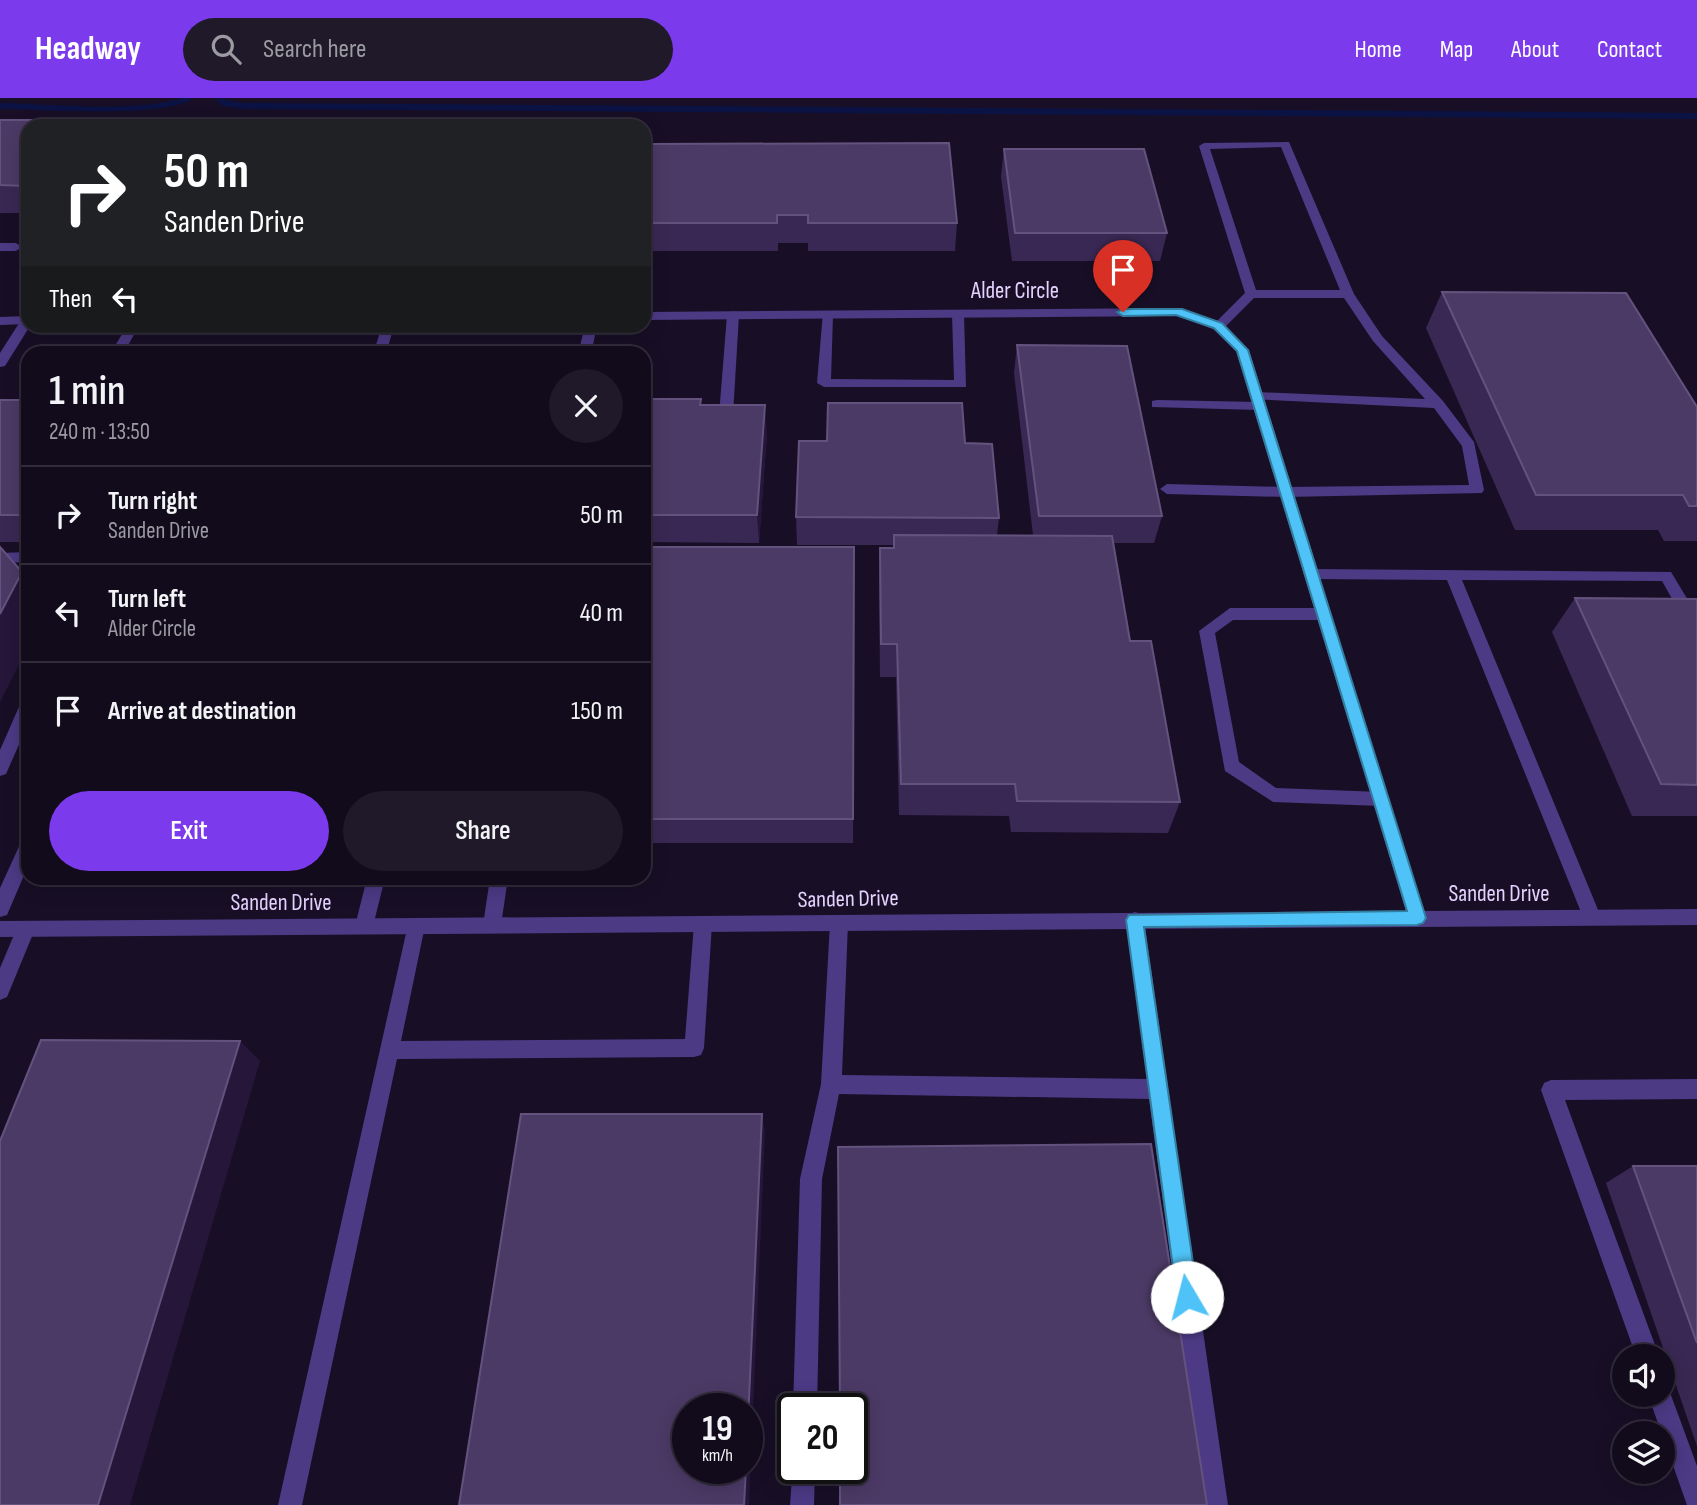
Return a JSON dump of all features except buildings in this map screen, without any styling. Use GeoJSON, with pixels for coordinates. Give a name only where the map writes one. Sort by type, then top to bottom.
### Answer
{"type":"FeatureCollection","features":[{"type":"Feature","properties":{"kind":"street"},"geometry":{"type":"LineString","coordinates":[[1167,489],[1286,492],[1476,490],[1469,445],[1438,404],[1391,355],[1357,312],[1285,144],[1204,146],[1251,295]]}},
{"type":"Feature","properties":{"kind":"street"},"geometry":{"type":"LineString","coordinates":[[0,247],[16,247]]}},
{"type":"Feature","properties":{"kind":"street"},"geometry":{"type":"LineString","coordinates":[[1218,326],[1251,295],[1348,295]]}},
{"type":"Feature","properties":{"kind":"street","name":"Alder Circle"},"geometry":{"type":"LineString","coordinates":[[651,316],[1178,312],[1218,326],[1242,350],[1417,918]]}},
{"type":"Feature","properties":{"kind":"street"},"geometry":{"type":"LineString","coordinates":[[827,314],[824,383],[961,384],[958,314]]}},
{"type":"Feature","properties":{"kind":"street"},"geometry":{"type":"LineString","coordinates":[[726,415],[733,315]]}},
{"type":"Feature","properties":{"kind":"street"},"geometry":{"type":"LineString","coordinates":[[0,321],[21,320]]}},
{"type":"Feature","properties":{"kind":"street"},"geometry":{"type":"LineString","coordinates":[[0,363],[21,331]]}},
{"type":"Feature","properties":{"kind":"street"},"geometry":{"type":"LineString","coordinates":[[1157,404],[1258,401],[1438,404]]}},
{"type":"Feature","properties":{"kind":"street"},"geometry":{"type":"LineString","coordinates":[[0,558],[21,558]]}},
{"type":"Feature","properties":{"kind":"street"},"geometry":{"type":"LineString","coordinates":[[1311,574],[1666,576],[1695,624]]}},
{"type":"Feature","properties":{"kind":"street"},"geometry":{"type":"LineString","coordinates":[[1452,575],[1592,918]]}},
{"type":"Feature","properties":{"kind":"street"},"geometry":{"type":"LineString","coordinates":[[1324,614],[1230,614],[1207,631],[1231,766],[1273,795],[1381,799]]}},
{"type":"Feature","properties":{"kind":"street"},"geometry":{"type":"LineString","coordinates":[[0,769],[21,721]]}},
{"type":"Feature","properties":{"kind":"street"},"geometry":{"type":"LineString","coordinates":[[0,909],[21,861]]}},
{"type":"Feature","properties":{"kind":"street"},"geometry":{"type":"LineString","coordinates":[[364,926],[374,885]]}},
{"type":"Feature","properties":{"kind":"street"},"geometry":{"type":"LineString","coordinates":[[492,925],[498,885]]}},
{"type":"Feature","properties":{"kind":"street","name":"Sanden Drive"},"geometry":{"type":"LineString","coordinates":[[0,929],[1697,917]]}},
{"type":"Feature","properties":{"kind":"street"},"geometry":{"type":"LineString","coordinates":[[1135,920],[1216,1505]]}},
{"type":"Feature","properties":{"kind":"street"},"geometry":{"type":"LineString","coordinates":[[805,1393],[811,1178],[831,1084],[839,923]]}},
{"type":"Feature","properties":{"kind":"street"},"geometry":{"type":"LineString","coordinates":[[389,1050],[694,1048],[704,924]]}},
{"type":"Feature","properties":{"kind":"street"},"geometry":{"type":"LineString","coordinates":[[290,1505],[416,926]]}},
{"type":"Feature","properties":{"kind":"street"},"geometry":{"type":"LineString","coordinates":[[0,991],[26,929]]}},
{"type":"Feature","properties":{"kind":"street"},"geometry":{"type":"LineString","coordinates":[[831,1084],[1159,1089]]}},
{"type":"Feature","properties":{"kind":"street"},"geometry":{"type":"LineString","coordinates":[[1643,1344],[1551,1090],[1697,1089]]}},
{"type":"Feature","properties":{"kind":"street"},"geometry":{"type":"LineString","coordinates":[[1664,1407],[1697,1500]]}},
{"type":"Feature","properties":{"kind":"street"},"geometry":{"type":"LineString","coordinates":[[803,1484],[803,1505]]}},
{"type":"Feature","properties":{"kind":"waterway"},"geometry":{"type":"LineString","coordinates":[[0,106],[128,108],[175,103],[190,98]]}},
{"type":"Feature","properties":{"kind":"waterway"},"geometry":{"type":"LineString","coordinates":[[218,98],[226,104],[243,106],[1697,116]]}},
{"type":"Feature","properties":{"kind":"route"},"geometry":{"type":"LineString","coordinates":[[1123,312],[1178,312],[1218,326],[1242,350],[1417,918],[1135,920],[1187,1297]]}}]}
